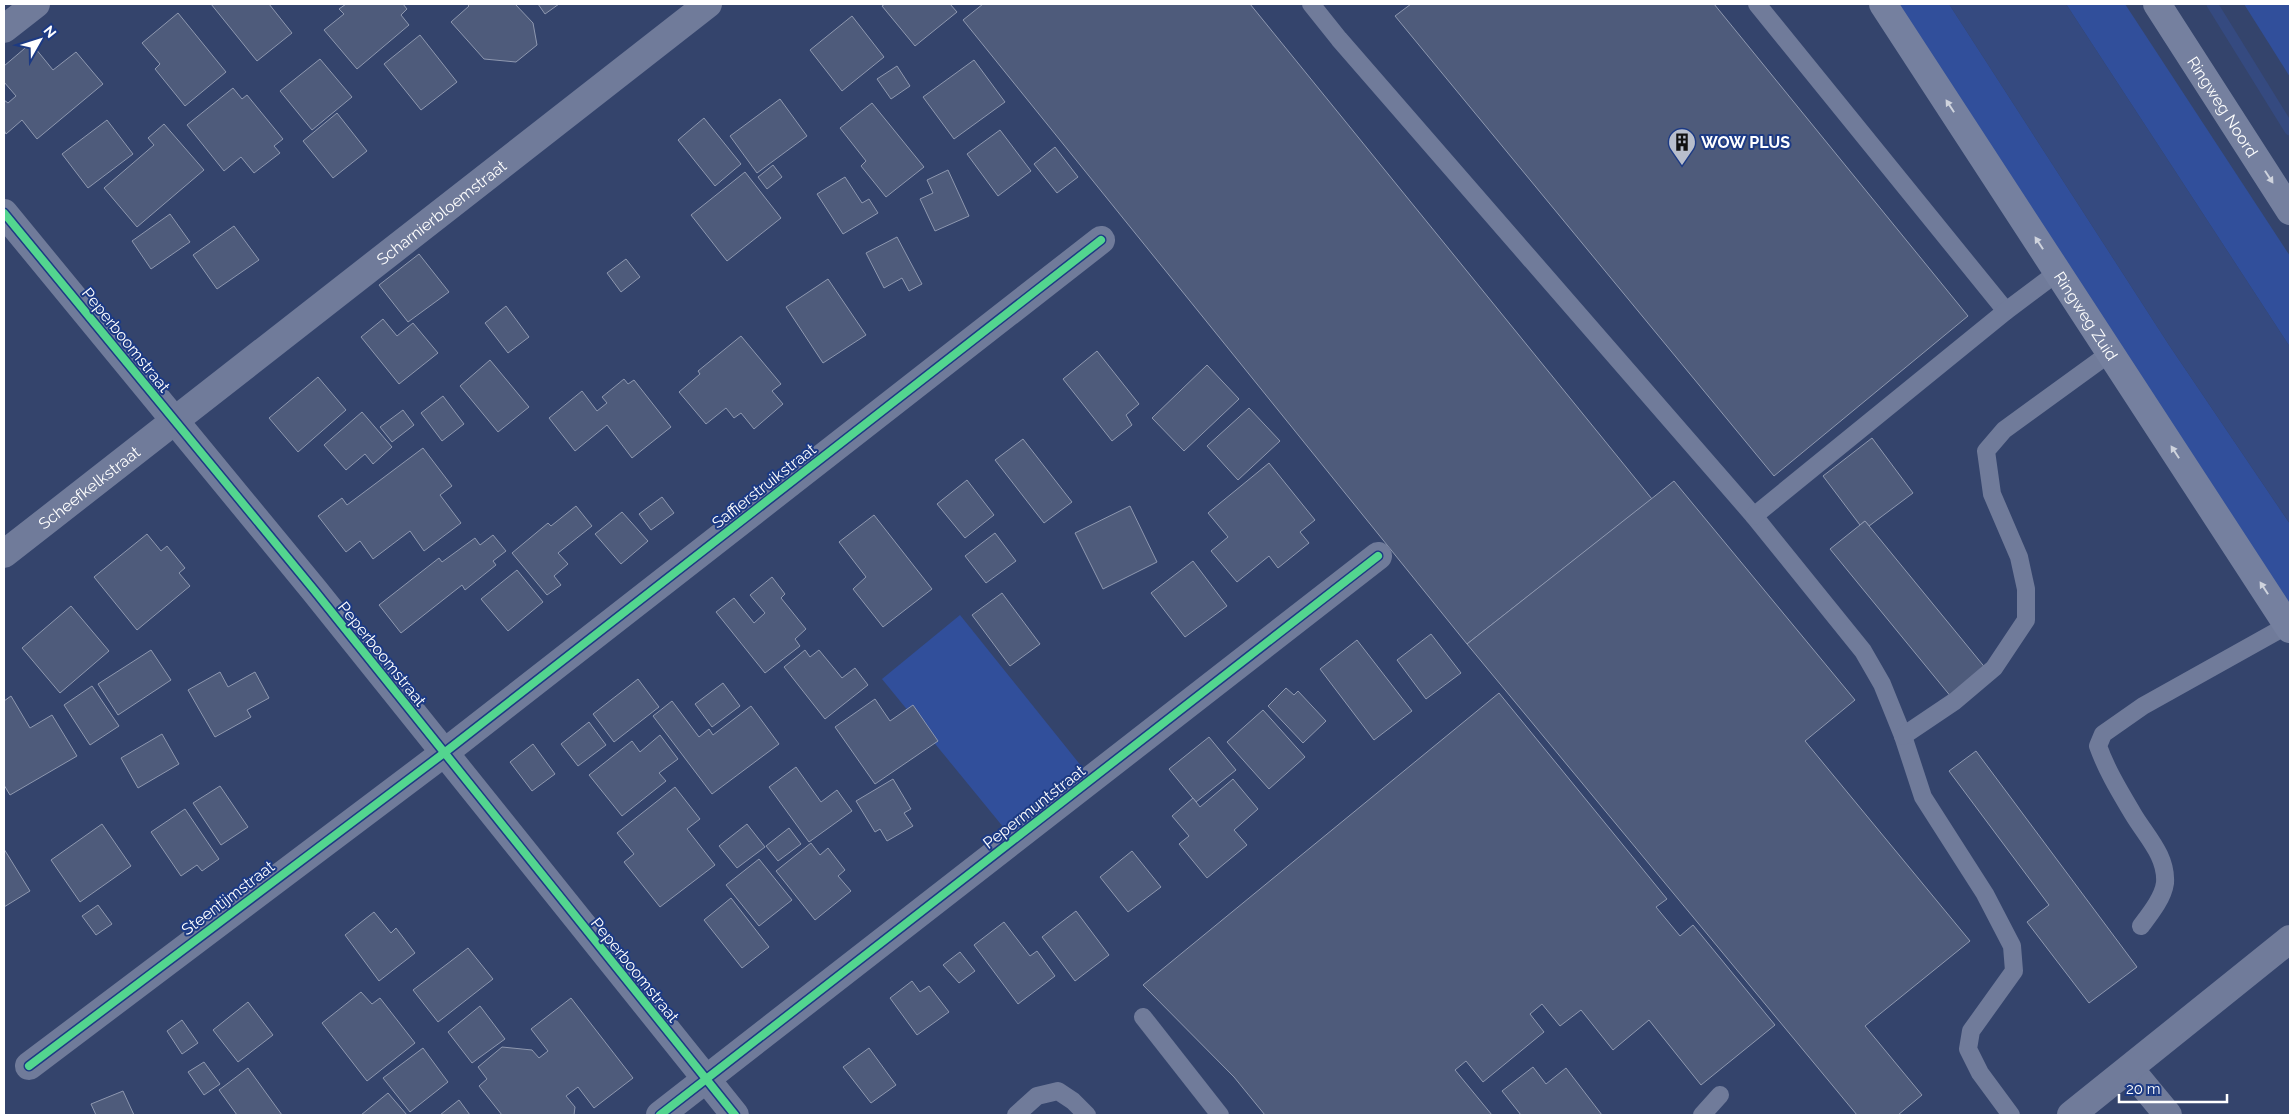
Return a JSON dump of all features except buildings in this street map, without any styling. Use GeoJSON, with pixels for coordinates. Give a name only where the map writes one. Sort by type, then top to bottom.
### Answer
{"type":"FeatureCollection","features":[{"type":"Feature","properties":{"kind":"street"},"geometry":{"type":"LineString","coordinates":[[4,29],[36,4]]}},
{"type":"Feature","properties":{"kind":"street","name":"Scharnierbloemstraat"},"geometry":{"type":"LineString","coordinates":[[174,420],[708,4]]}},
{"type":"Feature","properties":{"kind":"street","name":"Ringweg Zuid"},"geometry":{"type":"LineString","coordinates":[[1883,4],[2289,627]]}},
{"type":"Feature","properties":{"kind":"street","name":"Ringweg Noord"},"geometry":{"type":"LineString","coordinates":[[2157,4],[2290,211]]}},
{"type":"Feature","properties":{"kind":"street","name":"Peperboomstraat"},"geometry":{"type":"LineString","coordinates":[[4,213],[314,590],[735,1115]]}},
{"type":"Feature","properties":{"kind":"street","name":"Saffierstruikstraat"},"geometry":{"type":"LineString","coordinates":[[444,753],[1100,240]]}},
{"type":"Feature","properties":{"kind":"street","name":"Scheefkelkstraat"},"geometry":{"type":"LineString","coordinates":[[4,554],[174,420]]}},
{"type":"Feature","properties":{"kind":"street","name":"Pepermuntstraat"},"geometry":{"type":"LineString","coordinates":[[660,1115],[1378,556]]}},
{"type":"Feature","properties":{"kind":"street","name":"Steentijmstraat"},"geometry":{"type":"LineString","coordinates":[[29,1066],[444,753]]}},
{"type":"Feature","properties":{"kind":"street"},"geometry":{"type":"LineString","coordinates":[[2071,1115],[2290,939]]}},
{"type":"Feature","properties":{"kind":"street"},"geometry":{"type":"LineString","coordinates":[[2130,1069],[2168,1115]]}},
{"type":"Feature","properties":{"kind":"lane"},"geometry":{"type":"LineString","coordinates":[[1314,4],[1339,39],[1754,516],[1863,651],[1882,684],[1903,736],[1923,797],[1985,894],[2012,946],[2014,971],[1971,1031],[1968,1049],[1980,1073],[2011,1115]]}},
{"type":"Feature","properties":{"kind":"lane"},"geometry":{"type":"LineString","coordinates":[[1757,4],[2006,311]]}},
{"type":"Feature","properties":{"kind":"lane"},"geometry":{"type":"LineString","coordinates":[[1754,516],[2006,311],[2058,272]]}},
{"type":"Feature","properties":{"kind":"lane"},"geometry":{"type":"LineString","coordinates":[[1903,736],[1955,701],[1994,668],[2026,620],[2026,589],[2019,557],[1992,494],[1986,451],[2004,430],[2110,353]]}},
{"type":"Feature","properties":{"kind":"lane"},"geometry":{"type":"LineString","coordinates":[[2141,926],[2157,902],[2165,884],[2164,865],[2155,846],[2106,768],[2098,746],[2103,734],[2151,702],[2289,627]]}},
{"type":"Feature","properties":{"kind":"lane"},"geometry":{"type":"LineString","coordinates":[[1143,1017],[1220,1115]]}},
{"type":"Feature","properties":{"kind":"lane"},"geometry":{"type":"LineString","coordinates":[[1016,1115],[1038,1096],[1058,1091],[1073,1101],[1087,1115]]}},
{"type":"Feature","properties":{"kind":"lane"},"geometry":{"type":"LineString","coordinates":[[1702,1115],[1720,1095]]}},
{"type":"Feature","properties":{"kind":"shaded area"},"geometry":{"type":"Polygon","coordinates":[[[1898,4],[1949,4],[2169,345],[2290,524],[2290,608],[1898,4]]]}},
{"type":"Feature","properties":{"kind":"shaded area"},"geometry":{"type":"Polygon","coordinates":[[[1949,4],[2066,4],[2290,347],[2290,524],[2169,345],[1949,4]]]}},
{"type":"Feature","properties":{"kind":"shaded area"},"geometry":{"type":"Polygon","coordinates":[[[2066,4],[2125,4],[2290,256],[2290,347],[2066,4]]]}},
{"type":"Feature","properties":{"kind":"shaded area"},"geometry":{"type":"Polygon","coordinates":[[[2244,4],[2290,4],[2290,77],[2244,4]]]}},
{"type":"Feature","properties":{"kind":"shaded area"},"geometry":{"type":"Polygon","coordinates":[[[960,615],[1082,767],[1004,828],[882,679],[960,615]]]}},
{"type":"Feature","properties":{"kind":"waterway"},"geometry":{"type":"LineString","coordinates":[[2212,4],[2290,130]]}},
{"type":"Feature","properties":{"kind":"cycle path"},"geometry":{"type":"LineString","coordinates":[[4,213],[314,590],[735,1115]]}},
{"type":"Feature","properties":{"kind":"cycle path"},"geometry":{"type":"LineString","coordinates":[[29,1066],[444,753],[1101,240]]}},
{"type":"Feature","properties":{"kind":"cycle path"},"geometry":{"type":"LineString","coordinates":[[660,1115],[1378,556]]}},
{"type":"Feature","properties":{"kind":"place","name":"WOW PLUS"},"geometry":{"type":"Point","coordinates":[1682,166]}}]}
